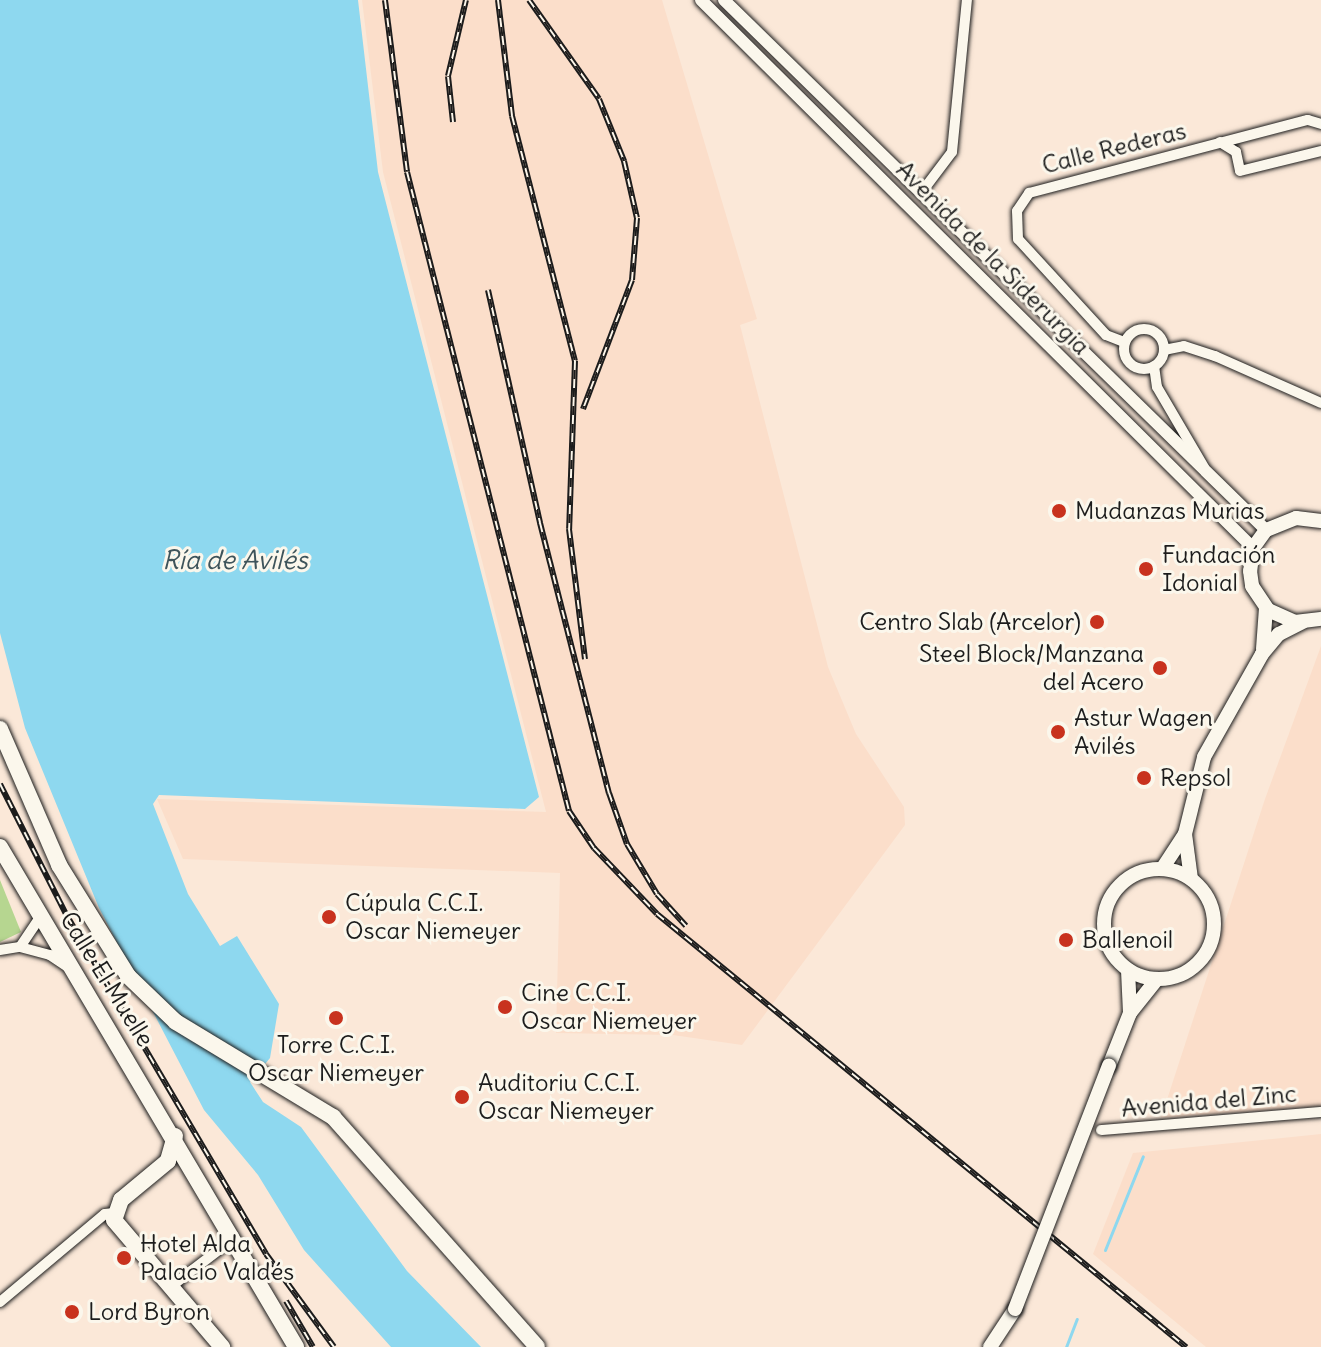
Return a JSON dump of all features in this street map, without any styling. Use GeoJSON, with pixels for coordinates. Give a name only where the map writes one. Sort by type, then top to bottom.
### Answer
{"type":"FeatureCollection","features":[{"type":"Feature","properties":{"kind":"main road"},"geometry":{"type":"LineString","coordinates":[[1303,622],[1280,618],[1266,608],[1252,586],[1253,548],[1266,530],[1296,518],[1321,521]]}},
{"type":"Feature","properties":{"kind":"main road"},"geometry":{"type":"LineString","coordinates":[[1262,654],[1266,608]]}},
{"type":"Feature","properties":{"kind":"main road"},"geometry":{"type":"LineString","coordinates":[[1130,1013],[1128,970],[1106,941],[1105,909],[1122,883],[1162,869],[1185,834],[1204,757],[1262,654],[1279,634],[1303,622],[1321,619]]}},
{"type":"Feature","properties":{"kind":"main road"},"geometry":{"type":"LineString","coordinates":[[0,729],[59,865],[108,947],[148,998],[176,1022],[274,1077],[357,1141],[537,1347]]}},
{"type":"Feature","properties":{"kind":"main road"},"geometry":{"type":"LineString","coordinates":[[1185,834],[1191,879]]}},
{"type":"Feature","properties":{"kind":"main road","name":"Calle El Muelle"},"geometry":{"type":"LineString","coordinates":[[0,847],[205,1191]]}},
{"type":"Feature","properties":{"kind":"main road"},"geometry":{"type":"LineString","coordinates":[[1128,970],[1157,979],[1183,974],[1209,948],[1214,916],[1203,890],[1191,879],[1162,869]]}},
{"type":"Feature","properties":{"kind":"main road"},"geometry":{"type":"LineString","coordinates":[[1005,1347],[1012,1315],[1130,1013],[1157,979]]}},
{"type":"Feature","properties":{"kind":"main road"},"geometry":{"type":"LineString","coordinates":[[175,1136],[172,1155],[121,1200],[114,1213],[117,1229],[222,1347]]}},
{"type":"Feature","properties":{"kind":"main road"},"geometry":{"type":"LineString","coordinates":[[159,1169],[188,1173],[205,1191],[296,1347]]}},
{"type":"Feature","properties":{"kind":"main road"},"geometry":{"type":"LineString","coordinates":[[504,1311],[529,1347]]}},
{"type":"Feature","properties":{"kind":"main road"},"geometry":{"type":"LineString","coordinates":[[990,1347],[1012,1315]]}},
{"type":"Feature","properties":{"kind":"street","name":"Avenida de la Siderurgia"},"geometry":{"type":"LineString","coordinates":[[701,0],[1253,548]]}},
{"type":"Feature","properties":{"kind":"street","name":"Avenida de la Siderurgia"},"geometry":{"type":"LineString","coordinates":[[724,0],[1266,530]]}},
{"type":"Feature","properties":{"kind":"street"},"geometry":{"type":"LineString","coordinates":[[921,193],[952,152],[967,0]]}},
{"type":"Feature","properties":{"kind":"street","name":"Calle Rederas"},"geometry":{"type":"LineString","coordinates":[[1124,342],[1106,335],[1028,251],[1015,230],[1017,211],[1040,186],[1308,120],[1321,124]]}},
{"type":"Feature","properties":{"kind":"street","name":"Calle Rederas"},"geometry":{"type":"LineString","coordinates":[[1218,141],[1236,152],[1240,171],[1321,151]]}},
{"type":"Feature","properties":{"kind":"street"},"geometry":{"type":"LineString","coordinates":[[1138,329],[1148,329],[1163,340],[1164,350],[1154,366],[1145,369],[1128,361],[1124,342],[1138,329]]}},
{"type":"Feature","properties":{"kind":"street"},"geometry":{"type":"LineString","coordinates":[[1164,350],[1184,346],[1215,356],[1321,403]]}},
{"type":"Feature","properties":{"kind":"street"},"geometry":{"type":"LineString","coordinates":[[1154,366],[1157,387],[1207,472]]}},
{"type":"Feature","properties":{"kind":"street"},"geometry":{"type":"LineString","coordinates":[[20,947],[40,917]]}},
{"type":"Feature","properties":{"kind":"street"},"geometry":{"type":"LineString","coordinates":[[0,950],[20,947],[50,955],[76,973]]}},
{"type":"Feature","properties":{"kind":"street","name":"Avenida del Zinc"},"geometry":{"type":"LineString","coordinates":[[1101,1130],[1321,1112]]}},
{"type":"Feature","properties":{"kind":"street"},"geometry":{"type":"LineString","coordinates":[[0,1302],[105,1214],[114,1213]]}},
{"type":"Feature","properties":{"kind":"street"},"geometry":{"type":"LineString","coordinates":[[169,1288],[233,1239]]}},
{"type":"Feature","properties":{"kind":"shaded area"},"geometry":{"type":"Polygon","coordinates":[[[362,0],[662,0],[757,319],[740,325],[828,667],[856,734],[904,807],[905,825],[742,1045],[673,1035],[556,1033],[560,873],[183,859],[157,799],[546,812],[383,172],[362,0]]]}},
{"type":"Feature","properties":{"kind":"shaded area"},"geometry":{"type":"Polygon","coordinates":[[[1321,646],[1321,1106],[1161,1118],[1265,799],[1321,646]]]}},
{"type":"Feature","properties":{"kind":"shaded area"},"geometry":{"type":"Polygon","coordinates":[[[1321,1134],[1321,1347],[1206,1347],[1093,1254],[1133,1153],[1321,1134]]]}},
{"type":"Feature","properties":{"kind":"green space"},"geometry":{"type":"Polygon","coordinates":[[[0,880],[21,932],[0,942],[0,880]]]}},
{"type":"Feature","properties":{"kind":"water","name":"Ría de Avilés"},"geometry":{"type":"Polygon","coordinates":[[[0,0],[358,0],[378,172],[539,797],[525,809],[159,795],[153,804],[188,894],[220,946],[237,936],[279,1004],[270,1058],[250,1082],[263,1102],[301,1127],[407,1271],[481,1347],[391,1347],[304,1250],[258,1175],[204,1110],[99,908],[25,728],[0,633],[0,0]]]}},
{"type":"Feature","properties":{"kind":"waterway"},"geometry":{"type":"LineString","coordinates":[[1105,1250],[1143,1156]]}},
{"type":"Feature","properties":{"kind":"waterway"},"geometry":{"type":"LineString","coordinates":[[1066,1347],[1077,1319]]}},
{"type":"Feature","properties":{"kind":"railway"},"geometry":{"type":"LineString","coordinates":[[385,0],[407,172],[569,811],[594,848],[657,914],[1186,1347]]}},
{"type":"Feature","properties":{"kind":"railway"},"geometry":{"type":"LineString","coordinates":[[453,122],[448,76],[466,0]]}},
{"type":"Feature","properties":{"kind":"railway"},"geometry":{"type":"LineString","coordinates":[[498,0],[512,116],[575,361],[569,529],[585,659]]}},
{"type":"Feature","properties":{"kind":"railway"},"geometry":{"type":"LineString","coordinates":[[529,0],[599,99],[624,161],[637,218],[632,280],[583,409]]}},
{"type":"Feature","properties":{"kind":"railway"},"geometry":{"type":"LineString","coordinates":[[488,290],[540,523],[609,793],[627,844],[657,894],[686,926]]}},
{"type":"Feature","properties":{"kind":"railway"},"geometry":{"type":"LineString","coordinates":[[0,784],[67,916],[266,1254],[334,1347]]}},
{"type":"Feature","properties":{"kind":"railway"},"geometry":{"type":"LineString","coordinates":[[286,1301],[313,1347]]}},
{"type":"Feature","properties":{"kind":"place","name":"Mudanzas Murias"},"geometry":{"type":"Point","coordinates":[1059,511]}},
{"type":"Feature","properties":{"kind":"place","name":"Fundación Idonial"},"geometry":{"type":"Point","coordinates":[1146,569]}},
{"type":"Feature","properties":{"kind":"place","name":"Centro Slab (Arcelor)"},"geometry":{"type":"Point","coordinates":[1097,622]}},
{"type":"Feature","properties":{"kind":"place","name":"Steel Block/Manzana del Acero"},"geometry":{"type":"Point","coordinates":[1160,668]}},
{"type":"Feature","properties":{"kind":"place","name":"Astur Wagen Avilés"},"geometry":{"type":"Point","coordinates":[1058,732]}},
{"type":"Feature","properties":{"kind":"place","name":"Repsol"},"geometry":{"type":"Point","coordinates":[1144,778]}},
{"type":"Feature","properties":{"kind":"place","name":"Cúpula C.C.I. Oscar Niemeyer"},"geometry":{"type":"Point","coordinates":[329,917]}},
{"type":"Feature","properties":{"kind":"place","name":"Ballenoil"},"geometry":{"type":"Point","coordinates":[1066,940]}},
{"type":"Feature","properties":{"kind":"place","name":"Cine C.C.I. Oscar Niemeyer"},"geometry":{"type":"Point","coordinates":[505,1007]}},
{"type":"Feature","properties":{"kind":"place","name":"Torre C.C.I. Oscar Niemeyer"},"geometry":{"type":"Point","coordinates":[336,1018]}},
{"type":"Feature","properties":{"kind":"place","name":"Auditoriu C.C.I. Oscar Niemeyer"},"geometry":{"type":"Point","coordinates":[462,1097]}},
{"type":"Feature","properties":{"kind":"place","name":"Hotel Alda Palacio Valdés"},"geometry":{"type":"Point","coordinates":[124,1258]}},
{"type":"Feature","properties":{"kind":"place","name":"Lord Byron"},"geometry":{"type":"Point","coordinates":[72,1312]}}]}
